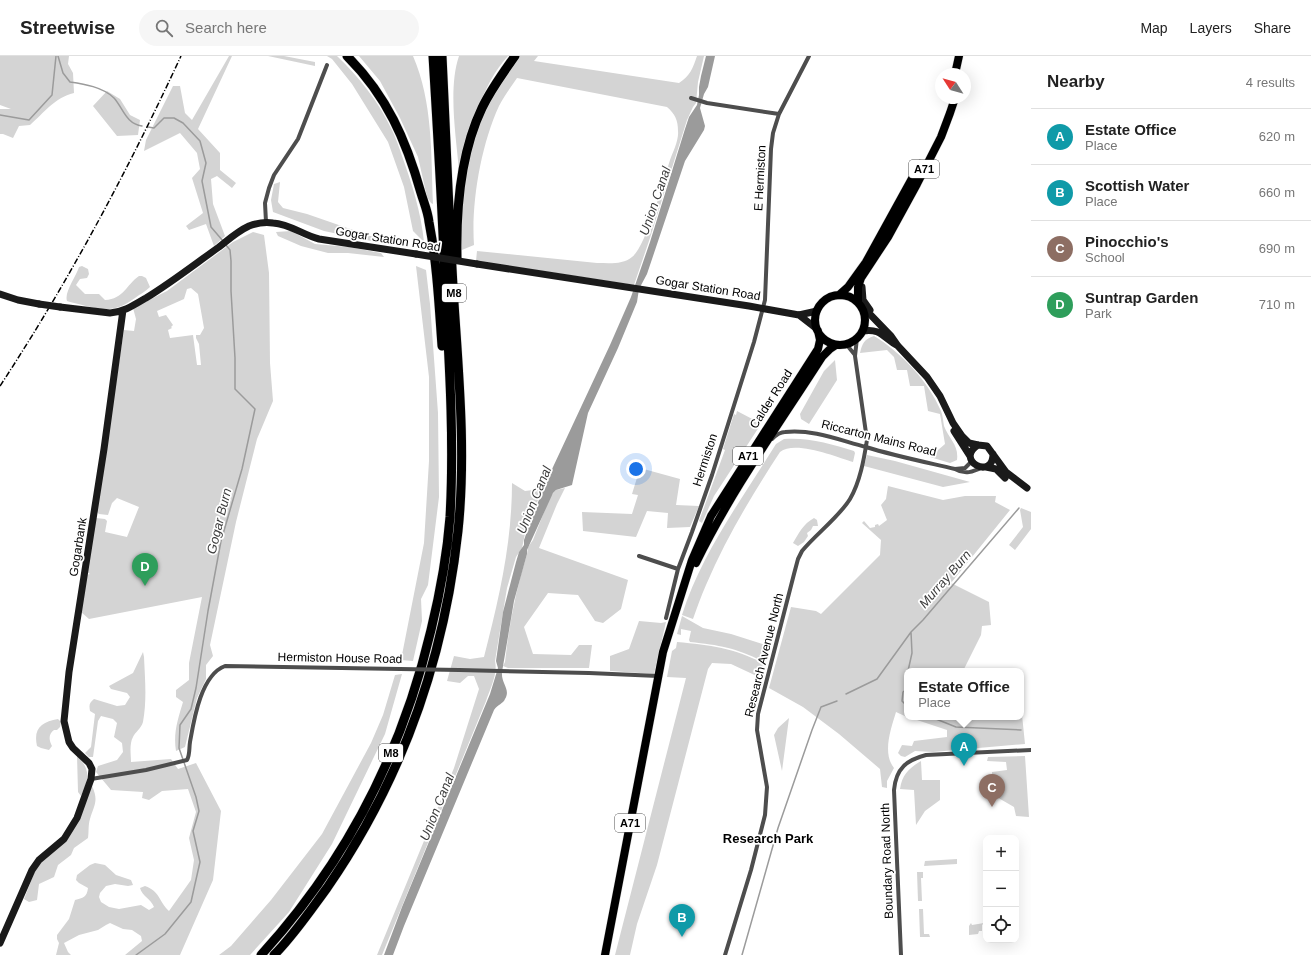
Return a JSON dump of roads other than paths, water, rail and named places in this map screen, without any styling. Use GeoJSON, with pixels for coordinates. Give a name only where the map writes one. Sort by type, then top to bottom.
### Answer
{"type":"FeatureCollection","features":[{"type":"Feature","properties":{"kind":"highway","name":"M8"},"geometry":{"type":"LineString","coordinates":[[347,56],[359,68],[378,93],[395,121],[412,163],[427,213],[436,274],[451,439]]}},
{"type":"Feature","properties":{"kind":"highway","name":"M8"},"geometry":{"type":"LineString","coordinates":[[261,955],[304,904],[342,849],[364,809],[390,758],[411,702],[425,655],[434,617],[450,519],[451,439],[443,226],[433,56]]}},
{"type":"Feature","properties":{"kind":"highway","name":"M8"},"geometry":{"type":"LineString","coordinates":[[442,56],[461,408]]}},
{"type":"Feature","properties":{"kind":"highway","name":"M8"},"geometry":{"type":"LineString","coordinates":[[274,955],[312,908],[346,859],[372,815],[399,761],[420,708],[439,642],[451,584],[461,496],[462,454],[457,252],[463,174],[470,142],[482,109],[497,81],[515,56]]}},
{"type":"Feature","properties":{"kind":"main road"},"geometry":{"type":"LineString","coordinates":[[956,68],[959,56]]}},
{"type":"Feature","properties":{"kind":"main road"},"geometry":{"type":"LineString","coordinates":[[962,68],[964,56]]}},
{"type":"Feature","properties":{"kind":"main road","name":"A71"},"geometry":{"type":"LineString","coordinates":[[839,295],[853,281],[891,219],[934,138],[948,104]]}},
{"type":"Feature","properties":{"kind":"main road","name":"A71"},"geometry":{"type":"LineString","coordinates":[[860,304],[858,287],[861,278],[888,237],[940,137],[953,104]]}},
{"type":"Feature","properties":{"kind":"main road"},"geometry":{"type":"LineString","coordinates":[[839,295],[846,295],[860,304],[865,318],[863,331],[857,338],[846,344],[836,345],[825,340],[817,330],[815,320],[817,311],[826,299],[839,295]]}},
{"type":"Feature","properties":{"kind":"main road","name":"Calder Road"},"geometry":{"type":"LineString","coordinates":[[605,955],[658,676],[667,637],[692,560],[711,516],[818,349],[820,340],[817,330]]}},
{"type":"Feature","properties":{"kind":"main road","name":"Calder Road"},"geometry":{"type":"LineString","coordinates":[[684,587],[716,524],[759,455],[822,357],[836,345]]}},
{"type":"Feature","properties":{"kind":"street","name":"E Hermiston"},"geometry":{"type":"LineString","coordinates":[[763,308],[765,300],[771,149],[773,134],[779,114],[809,56]]}},
{"type":"Feature","properties":{"kind":"street"},"geometry":{"type":"LineString","coordinates":[[266,222],[265,203],[274,175],[298,139],[327,65]]}},
{"type":"Feature","properties":{"kind":"street"},"geometry":{"type":"LineString","coordinates":[[691,98],[779,114]]}},
{"type":"Feature","properties":{"kind":"street","name":"Gogar Station Road"},"geometry":{"type":"LineString","coordinates":[[0,294],[18,300],[60,307],[110,313],[123,310],[166,286],[238,232],[250,226],[266,222],[282,224],[319,239],[763,308],[799,316],[817,330]]}},
{"type":"Feature","properties":{"kind":"street"},"geometry":{"type":"LineString","coordinates":[[872,263],[862,286],[862,295],[867,306],[876,316],[881,325]]}},
{"type":"Feature","properties":{"kind":"street"},"geometry":{"type":"LineString","coordinates":[[860,304],[873,319],[892,336],[898,346],[920,368],[934,386],[948,411],[953,423],[955,434],[977,466],[996,469],[1005,478],[1018,486],[1029,488]]}},
{"type":"Feature","properties":{"kind":"street","name":"Hermiston"},"geometry":{"type":"LineString","coordinates":[[666,618],[678,569],[712,475],[754,342],[763,308]]}},
{"type":"Feature","properties":{"kind":"street","name":"Gogarbank"},"geometry":{"type":"LineString","coordinates":[[91,779],[92,769],[89,763],[73,748],[69,742],[64,721],[69,672],[102,463],[123,310]]}},
{"type":"Feature","properties":{"kind":"street","name":"Gogar Station Road"},"geometry":{"type":"LineString","coordinates":[[799,316],[817,311]]}},
{"type":"Feature","properties":{"kind":"street"},"geometry":{"type":"LineString","coordinates":[[863,331],[878,331],[890,342],[898,346]]}},
{"type":"Feature","properties":{"kind":"street"},"geometry":{"type":"LineString","coordinates":[[855,356],[857,338]]}},
{"type":"Feature","properties":{"kind":"street"},"geometry":{"type":"LineString","coordinates":[[846,344],[855,356]]}},
{"type":"Feature","properties":{"kind":"street","name":"Research Avenue North"},"geometry":{"type":"LineString","coordinates":[[725,955],[751,870],[765,815],[766,787],[757,730],[758,714],[794,574],[802,551],[850,499],[857,481],[867,440],[855,356]]}},
{"type":"Feature","properties":{"kind":"street"},"geometry":{"type":"LineString","coordinates":[[953,423],[968,442],[988,446],[1006,472],[1029,488]]}},
{"type":"Feature","properties":{"kind":"street","name":"Riccarton Mains Road"},"geometry":{"type":"LineString","coordinates":[[759,455],[776,435],[784,432],[811,433],[827,435],[865,447],[955,469],[960,472],[970,472],[984,467]]}},
{"type":"Feature","properties":{"kind":"street"},"geometry":{"type":"LineString","coordinates":[[955,469],[966,468],[971,458],[972,450],[978,445]]}},
{"type":"Feature","properties":{"kind":"street"},"geometry":{"type":"LineString","coordinates":[[984,467],[992,460],[993,454]]}},
{"type":"Feature","properties":{"kind":"street"},"geometry":{"type":"LineString","coordinates":[[639,556],[678,569]]}},
{"type":"Feature","properties":{"kind":"street","name":"Hermiston House Road"},"geometry":{"type":"LineString","coordinates":[[91,779],[146,770],[187,760],[202,695],[213,674],[225,666],[492,670],[507,672],[658,676]]}},
{"type":"Feature","properties":{"kind":"street","name":"Boundary Road North"},"geometry":{"type":"LineString","coordinates":[[901,955],[894,790],[895,780],[901,768],[917,757],[926,755],[1031,750]]}},
{"type":"Feature","properties":{"kind":"street"},"geometry":{"type":"LineString","coordinates":[[0,943],[32,870],[39,860],[64,838],[77,818],[91,779]]}},
{"type":"Feature","properties":{"kind":"waterway"},"geometry":{"type":"LineString","coordinates":[[0,115],[29,120],[52,95],[56,56]]}},
{"type":"Feature","properties":{"kind":"waterway","name":"Gogar Burn"},"geometry":{"type":"LineString","coordinates":[[58,56],[63,73],[70,82],[93,87],[110,94],[128,119],[137,125],[142,126]]}},
{"type":"Feature","properties":{"kind":"waterway","name":"Gogar Burn"},"geometry":{"type":"LineString","coordinates":[[148,127],[154,128],[164,118],[174,118],[183,123],[200,141],[206,163],[202,181],[211,227],[223,241]]}},
{"type":"Feature","properties":{"kind":"waterway","name":"Gogar Burn"},"geometry":{"type":"LineString","coordinates":[[136,955],[165,934],[191,902],[200,862],[193,831],[199,811],[196,797],[179,748],[180,725],[191,709],[196,688],[221,541],[242,469],[255,409],[235,389],[231,261],[230,250],[226,245]]}},
{"type":"Feature","properties":{"kind":"waterway","name":"Murray Burn"},"geometry":{"type":"LineString","coordinates":[[909,668],[912,653],[911,632],[1019,508]]}},
{"type":"Feature","properties":{"kind":"waterway"},"geometry":{"type":"LineString","coordinates":[[846,694],[877,679],[911,632]]}},
{"type":"Feature","properties":{"kind":"waterway","name":"Murray Burn"},"geometry":{"type":"LineString","coordinates":[[904,691],[902,701],[904,703]]}},
{"type":"Feature","properties":{"kind":"waterway"},"geometry":{"type":"LineString","coordinates":[[742,955],[778,828],[812,730],[821,707],[837,701]]}},
{"type":"Feature","properties":{"kind":"waterway","name":"Murray Burn"},"geometry":{"type":"LineString","coordinates":[[938,720],[956,727],[1021,730]]}},
{"type":"Feature","properties":{"kind":"railway"},"geometry":{"type":"LineString","coordinates":[[0,386],[74,266],[119,183],[181,56]]}},
{"type":"Feature","properties":{"kind":"place","name":"Suntrap Garden"},"geometry":{"type":"Point","coordinates":[145,586]}},
{"type":"Feature","properties":{"kind":"place","name":"Estate Office"},"geometry":{"type":"Point","coordinates":[964,766]}},
{"type":"Feature","properties":{"kind":"place","name":"Pinocchio's"},"geometry":{"type":"Point","coordinates":[992,807]}},
{"type":"Feature","properties":{"kind":"place","name":"Scottish Water"},"geometry":{"type":"Point","coordinates":[682,937]}},
{"type":"Feature","properties":{"kind":"district","name":"Research Park"},"geometry":{"type":"Point","coordinates":[768,838]}},
{"type":"Feature","properties":{"kind":"water label","name":"Union Canal"},"geometry":{"type":"Point","coordinates":[655,201]}},
{"type":"Feature","properties":{"kind":"water label","name":"Union Canal"},"geometry":{"type":"Point","coordinates":[534,500]}},
{"type":"Feature","properties":{"kind":"water label","name":"Union Canal"},"geometry":{"type":"Point","coordinates":[437,807]}}]}
